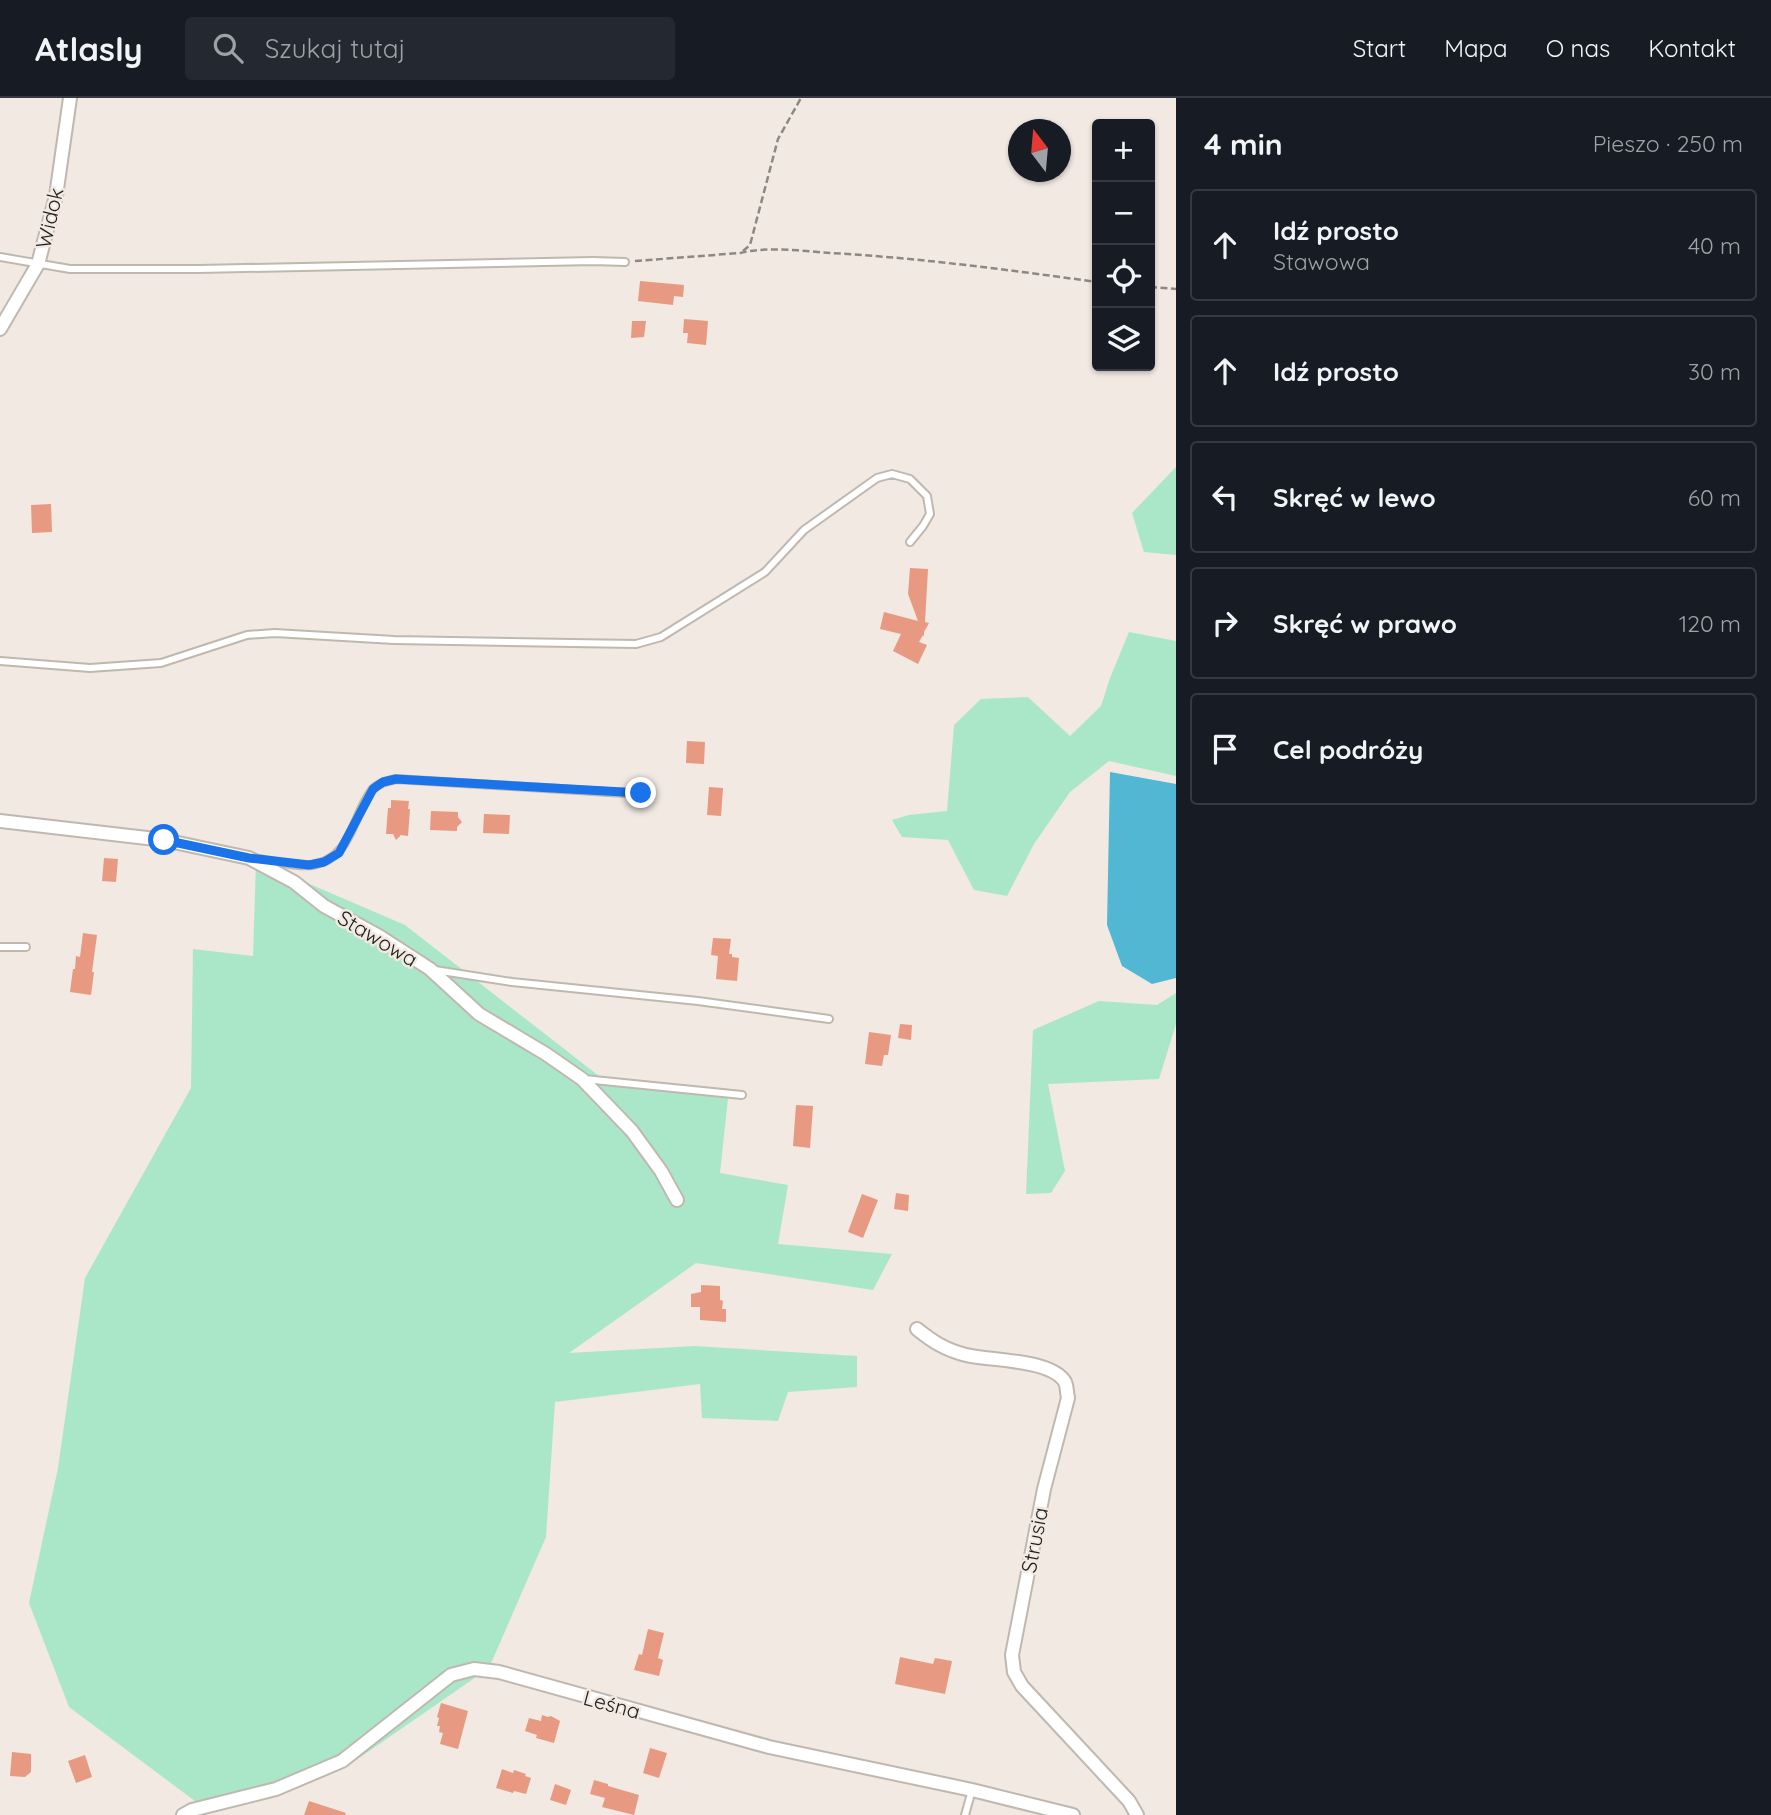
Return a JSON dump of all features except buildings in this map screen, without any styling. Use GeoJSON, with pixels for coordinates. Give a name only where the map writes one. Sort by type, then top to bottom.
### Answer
{"type":"FeatureCollection","features":[{"type":"Feature","properties":{"kind":"street","name":"Widok"},"geometry":{"type":"LineString","coordinates":[[0,329],[38,264],[56,196],[70,98]]}},
{"type":"Feature","properties":{"kind":"street","name":"Stawowa"},"geometry":{"type":"LineString","coordinates":[[0,821],[164,840],[249,858],[294,882],[324,906],[379,936],[430,969],[478,1014],[546,1054],[582,1079],[632,1131],[661,1171],[677,1200]]}},
{"type":"Feature","properties":{"kind":"street","name":"Strusia"},"geometry":{"type":"LineString","coordinates":[[917,1329],[936,1345],[966,1355],[1040,1367],[1055,1372],[1066,1383],[1068,1398],[1044,1489],[1012,1655],[1014,1672],[1022,1686],[1129,1801],[1137,1815]]}},
{"type":"Feature","properties":{"kind":"street","name":"Leśna"},"geometry":{"type":"LineString","coordinates":[[183,1815],[276,1789],[342,1761],[451,1675],[474,1669],[499,1672],[769,1747],[972,1790],[1073,1815]]}},
{"type":"Feature","properties":{"kind":"lane"},"geometry":{"type":"LineString","coordinates":[[0,257],[70,269],[198,270],[625,262]]}},
{"type":"Feature","properties":{"kind":"lane"},"geometry":{"type":"LineString","coordinates":[[0,661],[90,668],[161,663],[247,635],[275,633],[394,640],[636,644],[661,637],[765,572],[804,530],[877,478],[892,474],[910,479],[927,496],[930,514],[910,542]]}},
{"type":"Feature","properties":{"kind":"lane"},"geometry":{"type":"LineString","coordinates":[[249,858],[309,865],[324,862],[339,853],[373,789],[383,782],[396,779],[641,793]]}},
{"type":"Feature","properties":{"kind":"lane"},"geometry":{"type":"LineString","coordinates":[[0,947],[26,947]]}},
{"type":"Feature","properties":{"kind":"lane"},"geometry":{"type":"LineString","coordinates":[[430,969],[512,982],[698,1001],[829,1019]]}},
{"type":"Feature","properties":{"kind":"lane"},"geometry":{"type":"LineString","coordinates":[[582,1079],[742,1095]]}},
{"type":"Feature","properties":{"kind":"lane"},"geometry":{"type":"LineString","coordinates":[[965,1815],[972,1790]]}},
{"type":"Feature","properties":{"kind":"path"},"geometry":{"type":"LineString","coordinates":[[740,253],[750,245],[778,139],[802,98]]}},
{"type":"Feature","properties":{"kind":"path"},"geometry":{"type":"LineString","coordinates":[[625,262],[740,253],[757,249],[858,254],[1092,281]]}},
{"type":"Feature","properties":{"kind":"path"},"geometry":{"type":"LineString","coordinates":[[1155,287],[1176,289]]}},
{"type":"Feature","properties":{"kind":"green space"},"geometry":{"type":"Polygon","coordinates":[[[1176,467],[1176,555],[1144,552],[1132,513],[1176,467]]]}},
{"type":"Feature","properties":{"kind":"green space"},"geometry":{"type":"Polygon","coordinates":[[[1129,632],[1176,641],[1176,776],[1109,761],[1070,792],[1034,844],[1007,896],[974,890],[948,840],[902,837],[892,820],[909,815],[947,811],[954,725],[981,699],[1028,697],[1070,736],[1101,706],[1129,632]]]}},
{"type":"Feature","properties":{"kind":"green space"},"geometry":{"type":"Polygon","coordinates":[[[256,861],[405,925],[599,1076],[729,1089],[720,1173],[788,1185],[778,1244],[892,1254],[873,1290],[696,1263],[569,1353],[695,1346],[857,1356],[857,1387],[788,1392],[778,1421],[702,1418],[700,1384],[555,1402],[546,1537],[489,1668],[349,1765],[199,1804],[69,1707],[29,1603],[58,1468],[85,1278],[191,1088],[193,949],[253,956],[256,861]]]}},
{"type":"Feature","properties":{"kind":"green space"},"geometry":{"type":"Polygon","coordinates":[[[1176,993],[1176,1024],[1159,1079],[1048,1084],[1065,1171],[1051,1193],[1026,1194],[1033,1030],[1099,1001],[1157,1005],[1176,993]]]}},
{"type":"Feature","properties":{"kind":"water"},"geometry":{"type":"Polygon","coordinates":[[[1110,772],[1176,784],[1176,978],[1152,984],[1122,966],[1107,925],[1110,772]]]}},
{"type":"Feature","properties":{"kind":"route"},"geometry":{"type":"LineString","coordinates":[[164,840],[249,858],[309,865],[324,862],[339,853],[373,789],[383,782],[396,779],[641,793]]}}]}
